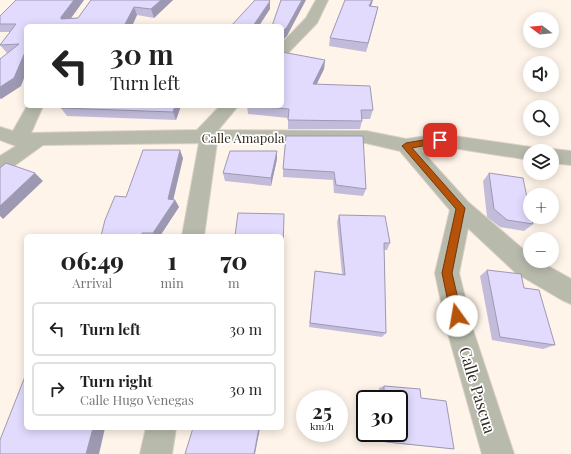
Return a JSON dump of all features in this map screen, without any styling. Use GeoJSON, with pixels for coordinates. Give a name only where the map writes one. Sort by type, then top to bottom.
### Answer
{"type":"FeatureCollection","features":[{"type":"Feature","properties":{"kind":"street"},"geometry":{"type":"LineString","coordinates":[[284,49],[312,20],[322,0]]}},
{"type":"Feature","properties":{"kind":"street"},"geometry":{"type":"LineString","coordinates":[[18,140],[34,108]]}},
{"type":"Feature","properties":{"kind":"street"},"geometry":{"type":"LineString","coordinates":[[193,234],[205,137],[228,108]]}},
{"type":"Feature","properties":{"kind":"street"},"geometry":{"type":"LineString","coordinates":[[0,133],[18,140],[39,139]]}},
{"type":"Feature","properties":{"kind":"street","name":"Calle Amapola"},"geometry":{"type":"LineString","coordinates":[[39,139],[366,137],[406,146]]}},
{"type":"Feature","properties":{"kind":"street"},"geometry":{"type":"LineString","coordinates":[[0,166],[39,139]]}},
{"type":"Feature","properties":{"kind":"street"},"geometry":{"type":"LineString","coordinates":[[406,146],[440,140],[523,152]]}},
{"type":"Feature","properties":{"kind":"street"},"geometry":{"type":"LineString","coordinates":[[406,146],[461,208],[524,265],[571,292]]}},
{"type":"Feature","properties":{"kind":"street"},"geometry":{"type":"LineString","coordinates":[[559,157],[571,158]]}},
{"type":"Feature","properties":{"kind":"street","name":"Calle Pascua"},"geometry":{"type":"LineString","coordinates":[[461,208],[447,273],[460,330],[498,454]]}},
{"type":"Feature","properties":{"kind":"street"},"geometry":{"type":"LineString","coordinates":[[156,454],[161,430]]}},
{"type":"Feature","properties":{"kind":"building"},"geometry":{"type":"Polygon","coordinates":[[[16,0],[74,0],[61,19],[78,18],[91,0],[161,0],[151,9],[134,7],[125,24],[24,24],[24,55],[14,78],[0,87],[0,59],[19,44],[0,45],[16,24],[0,24],[0,16],[16,0]]]}},
{"type":"Feature","properties":{"kind":"building"},"geometry":{"type":"Polygon","coordinates":[[[255,0],[270,1],[254,24],[233,24],[255,0]]]}},
{"type":"Feature","properties":{"kind":"building"},"geometry":{"type":"Polygon","coordinates":[[[281,0],[302,0],[284,30],[284,24],[273,24],[281,0]]]}},
{"type":"Feature","properties":{"kind":"building"},"geometry":{"type":"Polygon","coordinates":[[[345,0],[372,0],[369,6],[378,7],[368,43],[330,38],[345,0]]]}},
{"type":"Feature","properties":{"kind":"building"},"geometry":{"type":"Polygon","coordinates":[[[284,52],[325,60],[313,84],[370,86],[373,110],[361,110],[362,121],[288,120],[289,109],[277,108],[284,108],[284,52]]]}},
{"type":"Feature","properties":{"kind":"building"},"geometry":{"type":"Polygon","coordinates":[[[61,108],[174,108],[173,112],[61,108]]]}},
{"type":"Feature","properties":{"kind":"building"},"geometry":{"type":"Polygon","coordinates":[[[286,136],[363,136],[366,189],[336,185],[334,172],[283,169],[286,136]]]}},
{"type":"Feature","properties":{"kind":"building"},"geometry":{"type":"Polygon","coordinates":[[[143,150],[180,150],[168,199],[175,200],[153,233],[102,234],[105,220],[115,196],[126,197],[143,150]]]}},
{"type":"Feature","properties":{"kind":"building"},"geometry":{"type":"Polygon","coordinates":[[[230,151],[277,151],[271,178],[223,173],[230,151]]]}},
{"type":"Feature","properties":{"kind":"building"},"geometry":{"type":"Polygon","coordinates":[[[6,163],[35,173],[0,206],[0,168],[6,163]]]}},
{"type":"Feature","properties":{"kind":"building"},"geometry":{"type":"Polygon","coordinates":[[[489,173],[523,178],[525,188],[523,188],[523,222],[507,220],[494,209],[489,173]]]}},
{"type":"Feature","properties":{"kind":"building"},"geometry":{"type":"Polygon","coordinates":[[[238,213],[284,214],[283,234],[235,234],[238,213]]]}},
{"type":"Feature","properties":{"kind":"building"},"geometry":{"type":"Polygon","coordinates":[[[339,215],[385,216],[390,243],[384,243],[386,333],[310,323],[315,271],[345,275],[339,215]]]}},
{"type":"Feature","properties":{"kind":"building"},"geometry":{"type":"Polygon","coordinates":[[[487,270],[521,274],[524,288],[539,290],[555,345],[500,337],[487,270]]]}},
{"type":"Feature","properties":{"kind":"building"},"geometry":{"type":"Polygon","coordinates":[[[24,379],[24,430],[92,430],[86,454],[0,454],[0,440],[24,379]]]}},
{"type":"Feature","properties":{"kind":"building"},"geometry":{"type":"Polygon","coordinates":[[[384,386],[420,389],[421,398],[446,401],[454,449],[387,442],[408,442],[408,390],[384,390],[384,386]]]}},
{"type":"Feature","properties":{"kind":"building"},"geometry":{"type":"Polygon","coordinates":[[[192,430],[259,430],[254,454],[185,454],[192,430]]]}},
{"type":"Feature","properties":{"kind":"route"},"geometry":{"type":"LineString","coordinates":[[440,140],[406,146],[461,208],[447,273],[457,316]]}}]}
